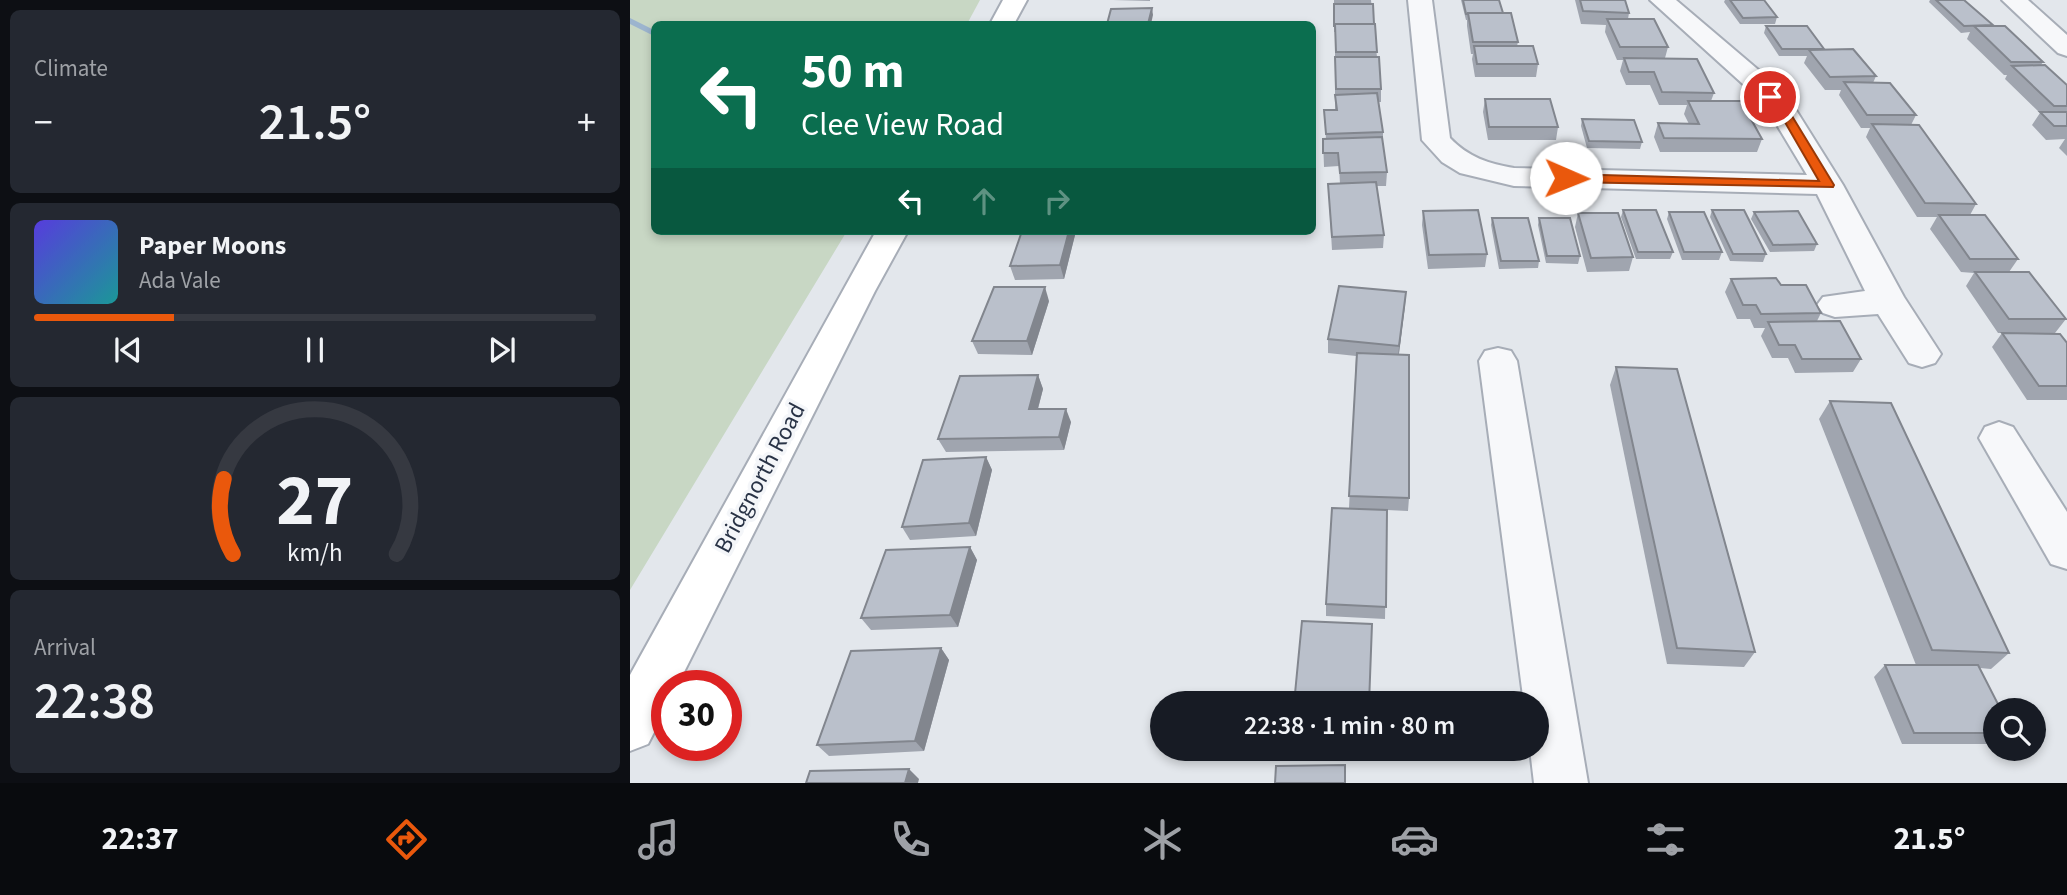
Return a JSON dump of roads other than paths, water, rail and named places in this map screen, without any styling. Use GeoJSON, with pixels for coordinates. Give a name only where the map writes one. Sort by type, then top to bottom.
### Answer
{"type":"FeatureCollection","features":[{"type":"Feature","properties":{"kind":"main road"},"geometry":{"type":"LineString","coordinates":[[1004,21],[1015,0]]}},
{"type":"Feature","properties":{"kind":"main road","name":"Bridgnorth Road"},"geometry":{"type":"LineString","coordinates":[[630,726],[890,235]]}},
{"type":"Feature","properties":{"kind":"street"},"geometry":{"type":"LineString","coordinates":[[1420,0],[1436,139],[1447,153],[1465,164],[1488,173],[1514,177],[1828,185]]}},
{"type":"Feature","properties":{"kind":"street"},"geometry":{"type":"LineString","coordinates":[[1662,0],[1753,79],[1786,116],[1828,185],[1888,301],[1922,354]]}},
{"type":"Feature","properties":{"kind":"street"},"geometry":{"type":"LineString","coordinates":[[2014,0],[2067,48]]}},
{"type":"Feature","properties":{"kind":"street"},"geometry":{"type":"LineString","coordinates":[[1835,305],[1888,301]]}},
{"type":"Feature","properties":{"kind":"street"},"geometry":{"type":"LineString","coordinates":[[1498,361],[1561,783]]}},
{"type":"Feature","properties":{"kind":"street"},"geometry":{"type":"LineString","coordinates":[[1999,439],[2067,550]]}},
{"type":"Feature","properties":{"kind":"waterway"},"geometry":{"type":"LineString","coordinates":[[630,21],[651,32]]}}]}
